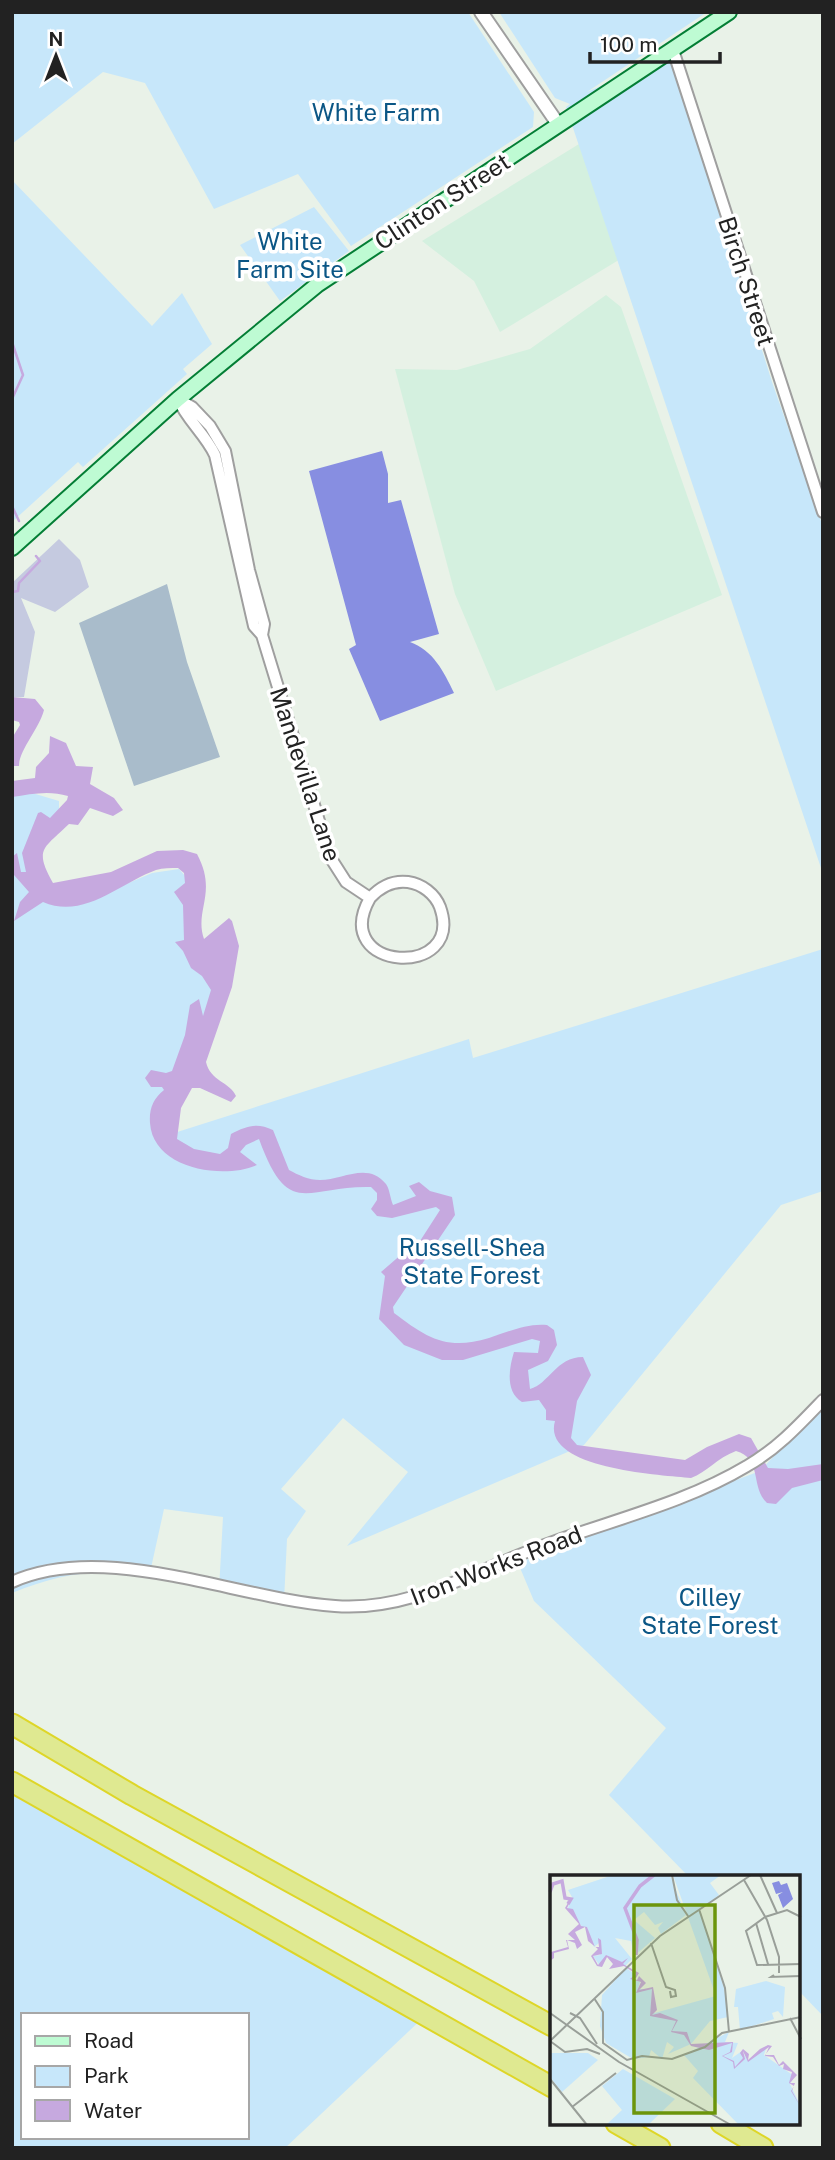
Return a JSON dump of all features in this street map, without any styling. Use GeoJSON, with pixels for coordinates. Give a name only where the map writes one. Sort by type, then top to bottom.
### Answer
{"type":"FeatureCollection","features":[{"type":"Feature","properties":{"kind":"highway"},"geometry":{"type":"LineString","coordinates":[[12,1724],[132,1795],[550,2025]]}},
{"type":"Feature","properties":{"kind":"highway"},"geometry":{"type":"LineString","coordinates":[[12,1782],[550,2086]]}},
{"type":"Feature","properties":{"kind":"highway"},"geometry":{"type":"LineString","coordinates":[[620,2125],[660,2148]]}},
{"type":"Feature","properties":{"kind":"highway"},"geometry":{"type":"LineString","coordinates":[[723,2125],[763,2148]]}},
{"type":"Feature","properties":{"kind":"main road","name":"Clinton Street"},"geometry":{"type":"LineString","coordinates":[[12,548],[178,399],[317,285],[729,12]]}},
{"type":"Feature","properties":{"kind":"street"},"geometry":{"type":"LineString","coordinates":[[481,12],[558,124]]}},
{"type":"Feature","properties":{"kind":"street","name":"Birch Street"},"geometry":{"type":"LineString","coordinates":[[673,50],[823,512]]}},
{"type":"Feature","properties":{"kind":"street","name":"Mandevilla Lane"},"geometry":{"type":"LineString","coordinates":[[178,399],[192,407],[216,433],[225,451],[227,486],[244,570],[264,624],[262,635],[330,857],[346,882],[370,898]]}},
{"type":"Feature","properties":{"kind":"street"},"geometry":{"type":"LineString","coordinates":[[396,882],[412,882],[426,889],[437,901],[442,915],[441,931],[434,945],[422,955],[408,960],[393,959],[379,953],[369,941],[363,927],[364,912],[370,898],[381,888],[396,882]]}},
{"type":"Feature","properties":{"kind":"street","name":"Iron Works Road"},"geometry":{"type":"LineString","coordinates":[[12,1582],[51,1570],[112,1569],[182,1578],[331,1606],[361,1608],[391,1604],[430,1593],[538,1547],[674,1499],[746,1467],[768,1453],[823,1401]]}},
{"type":"Feature","properties":{"kind":"green space","name":"White Farm"},"geometry":{"type":"Polygon","coordinates":[[[12,12],[468,12],[534,112],[533,127],[351,246],[298,174],[214,209],[145,83],[103,72],[12,144],[12,12]]]}},
{"type":"Feature","properties":{"kind":"green space"},"geometry":{"type":"Polygon","coordinates":[[[499,12],[707,12],[587,92],[670,56],[772,382],[823,527],[823,874],[566,107],[570,104],[555,98],[499,12]]]}},
{"type":"Feature","properties":{"kind":"green space"},"geometry":{"type":"Polygon","coordinates":[[[579,144],[622,258],[500,332],[474,281],[422,241],[579,144]]]}},
{"type":"Feature","properties":{"kind":"green space"},"geometry":{"type":"Polygon","coordinates":[[[12,180],[152,326],[182,293],[212,344],[183,369],[187,374],[83,467],[78,462],[12,522],[12,180]]]}},
{"type":"Feature","properties":{"kind":"green space","name":"White Farm Site"},"geometry":{"type":"Polygon","coordinates":[[[314,207],[349,251],[280,301],[240,245],[314,207]]]}},
{"type":"Feature","properties":{"kind":"green space"},"geometry":{"type":"Polygon","coordinates":[[[606,295],[621,307],[722,595],[496,691],[455,594],[395,369],[457,370],[530,349],[606,295]]]}},
{"type":"Feature","properties":{"kind":"green space","name":"Russell-Shea State Forest"},"geometry":{"type":"Polygon","coordinates":[[[12,787],[59,801],[59,814],[41,829],[35,878],[91,899],[152,873],[179,869],[186,877],[214,982],[206,1022],[171,1134],[469,1039],[473,1058],[823,949],[823,1191],[781,1205],[584,1445],[347,1546],[408,1472],[343,1418],[281,1489],[306,1511],[287,1539],[284,1601],[219,1590],[223,1517],[164,1509],[149,1577],[112,1573],[79,1574],[46,1581],[12,1593],[12,787]]]}},
{"type":"Feature","properties":{"kind":"green space","name":"Cilley State Forest"},"geometry":{"type":"Polygon","coordinates":[[[823,1404],[823,2016],[800,1992],[800,1875],[687,1875],[609,1795],[666,1728],[534,1601],[518,1563],[760,1471],[823,1404]]]}},
{"type":"Feature","properties":{"kind":"green space"},"geometry":{"type":"Polygon","coordinates":[[[12,1777],[426,2015],[285,2148],[12,2148],[12,1777]]]}},
{"type":"Feature","properties":{"kind":"shaded area"},"geometry":{"type":"Polygon","coordinates":[[[382,451],[388,474],[388,503],[401,500],[439,634],[410,642],[431,656],[454,693],[380,721],[349,649],[356,645],[309,471],[382,451]]]}},
{"type":"Feature","properties":{"kind":"shaded area"},"geometry":{"type":"Polygon","coordinates":[[[59,539],[80,560],[89,587],[55,612],[21,598],[35,632],[24,697],[12,697],[12,583],[59,539]]]}},
{"type":"Feature","properties":{"kind":"shaded area"},"geometry":{"type":"Polygon","coordinates":[[[167,584],[187,662],[220,757],[134,786],[79,623],[167,584]]]}},
{"type":"Feature","properties":{"kind":"water"},"geometry":{"type":"Polygon","coordinates":[[[12,697],[35,699],[44,710],[22,753],[19,766],[12,766],[12,738],[20,725],[12,720],[12,697]]]}},
{"type":"Feature","properties":{"kind":"water"},"geometry":{"type":"Polygon","coordinates":[[[50,736],[66,743],[76,766],[93,767],[90,784],[114,798],[123,810],[113,816],[90,808],[78,825],[69,824],[53,839],[44,850],[43,856],[53,883],[111,872],[157,851],[183,850],[197,854],[206,880],[202,919],[204,939],[229,918],[232,921],[239,946],[232,987],[206,1062],[212,1073],[236,1096],[231,1102],[200,1088],[192,1088],[181,1108],[177,1139],[194,1149],[220,1154],[228,1148],[231,1134],[247,1127],[262,1126],[273,1130],[289,1170],[304,1177],[320,1180],[354,1173],[371,1174],[386,1184],[393,1205],[416,1196],[409,1186],[419,1182],[430,1191],[452,1197],[455,1215],[393,1307],[394,1313],[427,1335],[449,1342],[474,1342],[532,1325],[547,1325],[554,1330],[557,1345],[548,1361],[528,1370],[530,1389],[543,1382],[566,1361],[583,1357],[591,1375],[577,1401],[571,1438],[577,1445],[685,1460],[707,1447],[739,1434],[751,1438],[768,1468],[788,1469],[823,1464],[823,1480],[792,1488],[776,1504],[767,1503],[759,1489],[750,1460],[736,1451],[691,1478],[631,1471],[584,1459],[566,1450],[556,1437],[555,1421],[546,1420],[546,1410],[539,1400],[522,1402],[513,1392],[510,1372],[514,1352],[538,1353],[540,1341],[532,1339],[463,1360],[442,1360],[404,1345],[379,1319],[385,1276],[381,1272],[403,1253],[407,1239],[420,1241],[440,1210],[436,1207],[392,1218],[377,1216],[371,1209],[377,1200],[377,1193],[371,1187],[315,1193],[290,1190],[280,1181],[270,1165],[259,1139],[246,1145],[240,1152],[257,1165],[243,1169],[226,1171],[192,1167],[163,1151],[154,1139],[150,1118],[154,1101],[164,1090],[162,1087],[151,1087],[145,1078],[151,1070],[166,1073],[172,1071],[185,1035],[190,1005],[199,999],[203,1016],[211,990],[202,976],[191,968],[175,942],[184,940],[183,905],[174,892],[185,883],[184,873],[178,868],[156,870],[87,903],[58,906],[43,902],[14,921],[20,902],[29,892],[14,875],[12,857],[17,853],[21,872],[26,872],[22,853],[38,813],[50,818],[68,796],[47,793],[12,797],[12,781],[35,778],[36,767],[49,753],[50,736]]]}},
{"type":"Feature","properties":{"kind":"waterway"},"geometry":{"type":"LineString","coordinates":[[12,342],[23,375],[12,399]]}},
{"type":"Feature","properties":{"kind":"waterway"},"geometry":{"type":"LineString","coordinates":[[12,506],[19,521]]}},
{"type":"Feature","properties":{"kind":"waterway"},"geometry":{"type":"LineString","coordinates":[[12,592],[18,591],[19,583],[40,561],[36,556]]}}]}
